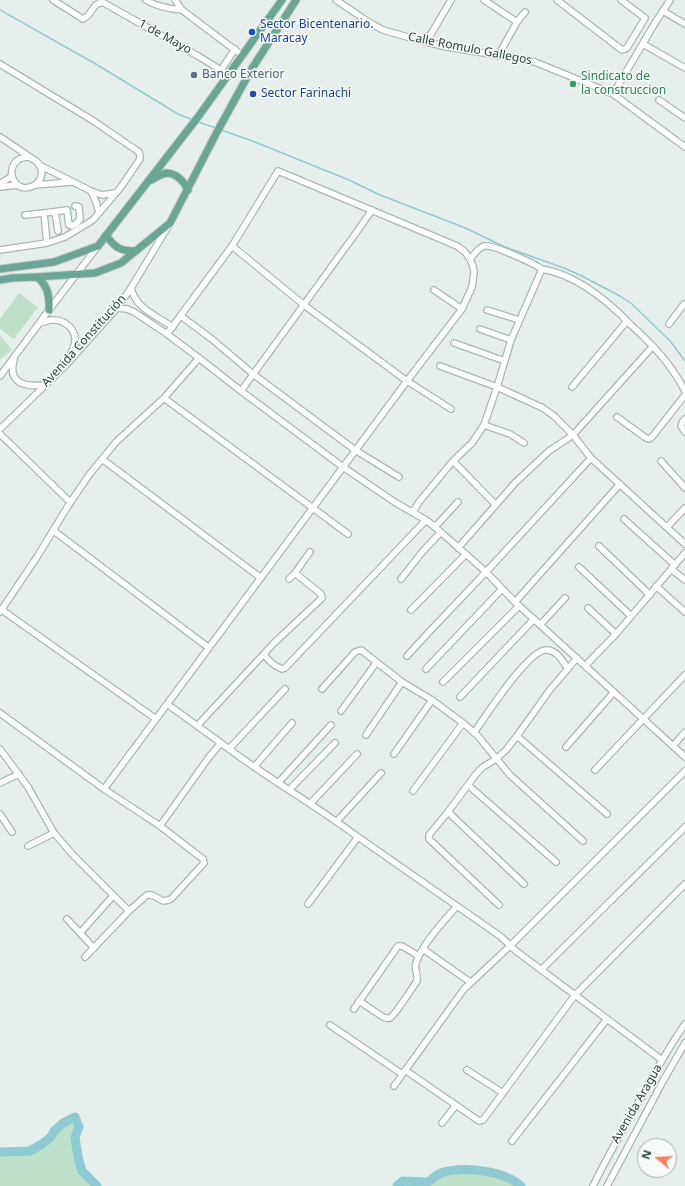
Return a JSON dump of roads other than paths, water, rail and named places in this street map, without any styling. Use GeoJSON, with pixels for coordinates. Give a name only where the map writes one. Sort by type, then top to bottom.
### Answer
{"type":"FeatureCollection","features":[{"type":"Feature","properties":{"kind":"main road"},"geometry":{"type":"LineString","coordinates":[[0,269],[54,262],[98,246],[198,117],[282,0]]}},
{"type":"Feature","properties":{"kind":"main road"},"geometry":{"type":"LineString","coordinates":[[0,280],[95,273],[121,263],[170,223],[251,70],[296,0]]}},
{"type":"Feature","properties":{"kind":"main road"},"geometry":{"type":"LineString","coordinates":[[149,180],[165,173],[174,174],[185,183],[188,190]]}},
{"type":"Feature","properties":{"kind":"main road"},"geometry":{"type":"LineString","coordinates":[[106,235],[116,247],[127,251],[136,251]]}},
{"type":"Feature","properties":{"kind":"main road"},"geometry":{"type":"LineString","coordinates":[[36,277],[41,280],[49,294],[49,310]]}},
{"type":"Feature","properties":{"kind":"street","name":"1 de Mayo"},"geometry":{"type":"LineString","coordinates":[[53,0],[83,19],[88,16],[95,5],[99,2],[104,3],[221,70],[228,76]]}},
{"type":"Feature","properties":{"kind":"street"},"geometry":{"type":"LineString","coordinates":[[146,0],[152,4],[170,9],[182,10]]}},
{"type":"Feature","properties":{"kind":"street"},"geometry":{"type":"LineString","coordinates":[[175,0],[182,10],[243,56]]}},
{"type":"Feature","properties":{"kind":"street","name":"Calle Romulo Gallegos"},"geometry":{"type":"LineString","coordinates":[[336,0],[382,30],[448,47],[535,62],[613,94],[685,147]]}},
{"type":"Feature","properties":{"kind":"street"},"geometry":{"type":"LineString","coordinates":[[427,41],[450,0]]}},
{"type":"Feature","properties":{"kind":"street"},"geometry":{"type":"LineString","coordinates":[[484,0],[518,22]]}},
{"type":"Feature","properties":{"kind":"street"},"geometry":{"type":"LineString","coordinates":[[557,0],[622,50],[628,48],[645,18]]}},
{"type":"Feature","properties":{"kind":"street"},"geometry":{"type":"LineString","coordinates":[[621,0],[645,18],[655,23]]}},
{"type":"Feature","properties":{"kind":"street"},"geometry":{"type":"LineString","coordinates":[[613,94],[670,0]]}},
{"type":"Feature","properties":{"kind":"street"},"geometry":{"type":"LineString","coordinates":[[663,11],[685,24]]}},
{"type":"Feature","properties":{"kind":"street"},"geometry":{"type":"LineString","coordinates":[[498,56],[525,12]]}},
{"type":"Feature","properties":{"kind":"street"},"geometry":{"type":"LineString","coordinates":[[643,44],[685,68]]}},
{"type":"Feature","properties":{"kind":"street"},"geometry":{"type":"LineString","coordinates":[[221,70],[235,49]]}},
{"type":"Feature","properties":{"kind":"street"},"geometry":{"type":"LineString","coordinates":[[0,64],[92,120],[139,152],[140,156],[140,160],[121,186],[93,220],[65,237],[47,243],[0,250]]}},
{"type":"Feature","properties":{"kind":"street"},"geometry":{"type":"LineString","coordinates":[[659,100],[685,118]]}},
{"type":"Feature","properties":{"kind":"street"},"geometry":{"type":"LineString","coordinates":[[0,137],[36,160],[42,171],[39,182],[35,186]]}},
{"type":"Feature","properties":{"kind":"street"},"geometry":{"type":"LineString","coordinates":[[13,145],[20,158]]}},
{"type":"Feature","properties":{"kind":"street"},"geometry":{"type":"LineString","coordinates":[[30,157],[20,158],[14,164],[11,171],[14,181],[23,188],[72,182]]}},
{"type":"Feature","properties":{"kind":"street"},"geometry":{"type":"LineString","coordinates":[[40,166],[102,195],[115,193]]}},
{"type":"Feature","properties":{"kind":"street"},"geometry":{"type":"LineString","coordinates":[[104,789],[355,450],[462,309],[474,282],[473,266],[470,259],[458,246],[278,171],[232,246],[173,327],[164,332]]}},
{"type":"Feature","properties":{"kind":"street"},"geometry":{"type":"LineString","coordinates":[[0,186],[12,176]]}},
{"type":"Feature","properties":{"kind":"street"},"geometry":{"type":"LineString","coordinates":[[0,186],[18,185]]}},
{"type":"Feature","properties":{"kind":"street"},"geometry":{"type":"LineString","coordinates":[[91,191],[99,213]]}},
{"type":"Feature","properties":{"kind":"street"},"geometry":{"type":"LineString","coordinates":[[25,215],[67,210],[69,225],[72,226],[80,219],[79,207],[75,206]]}},
{"type":"Feature","properties":{"kind":"street"},"geometry":{"type":"LineString","coordinates":[[241,391],[372,210]]}},
{"type":"Feature","properties":{"kind":"street"},"geometry":{"type":"LineString","coordinates":[[55,212],[58,231]]}},
{"type":"Feature","properties":{"kind":"street"},"geometry":{"type":"LineString","coordinates":[[44,213],[47,243]]}},
{"type":"Feature","properties":{"kind":"street","name":"Avenida Constitución"},"geometry":{"type":"LineString","coordinates":[[0,429],[66,365],[117,308],[131,288],[170,223]]}},
{"type":"Feature","properties":{"kind":"street"},"geometry":{"type":"LineString","coordinates":[[0,376],[98,246]]}},
{"type":"Feature","properties":{"kind":"street"},"geometry":{"type":"LineString","coordinates":[[232,246],[304,305],[407,381],[451,409]]}},
{"type":"Feature","properties":{"kind":"street"},"geometry":{"type":"LineString","coordinates":[[470,259],[482,247],[486,246],[506,252],[542,269],[567,277],[585,287],[601,297],[653,346],[672,369],[685,391]]}},
{"type":"Feature","properties":{"kind":"street"},"geometry":{"type":"LineString","coordinates":[[413,512],[419,502],[453,461],[472,443],[484,425],[511,340],[542,269]]}},
{"type":"Feature","properties":{"kind":"street"},"geometry":{"type":"LineString","coordinates":[[131,288],[133,295],[139,304],[156,317],[173,327]]}},
{"type":"Feature","properties":{"kind":"street"},"geometry":{"type":"LineString","coordinates":[[434,290],[462,309]]}},
{"type":"Feature","properties":{"kind":"street"},"geometry":{"type":"LineString","coordinates":[[669,324],[685,304]]}},
{"type":"Feature","properties":{"kind":"street"},"geometry":{"type":"LineString","coordinates":[[117,308],[127,309],[134,312],[164,332],[343,467],[396,503],[413,512],[435,527],[486,572],[517,604],[685,757]]}},
{"type":"Feature","properties":{"kind":"street"},"geometry":{"type":"LineString","coordinates":[[487,310],[519,320]]}},
{"type":"Feature","properties":{"kind":"street"},"geometry":{"type":"LineString","coordinates":[[181,316],[254,374],[355,450],[398,477]]}},
{"type":"Feature","properties":{"kind":"street"},"geometry":{"type":"LineString","coordinates":[[40,323],[57,320],[70,327],[74,332],[74,346],[66,365]]}},
{"type":"Feature","properties":{"kind":"street"},"geometry":{"type":"LineString","coordinates":[[572,387],[627,320]]}},
{"type":"Feature","properties":{"kind":"street"},"geometry":{"type":"LineString","coordinates":[[164,332],[166,322]]}},
{"type":"Feature","properties":{"kind":"street"},"geometry":{"type":"LineString","coordinates":[[480,328],[511,340]]}},
{"type":"Feature","properties":{"kind":"street"},"geometry":{"type":"LineString","coordinates":[[454,343],[505,361]]}},
{"type":"Feature","properties":{"kind":"street"},"geometry":{"type":"LineString","coordinates":[[458,548],[515,483],[549,451],[573,435],[653,346]]}},
{"type":"Feature","properties":{"kind":"street"},"geometry":{"type":"LineString","coordinates":[[16,356],[13,372],[15,377],[21,383],[31,386],[46,384]]}},
{"type":"Feature","properties":{"kind":"street"},"geometry":{"type":"LineString","coordinates":[[156,719],[1,611],[54,531],[70,502],[89,475],[116,442],[164,398],[199,358]]}},
{"type":"Feature","properties":{"kind":"street"},"geometry":{"type":"LineString","coordinates":[[440,366],[497,387],[543,408],[554,416],[573,435],[591,458],[685,544]]}},
{"type":"Feature","properties":{"kind":"street"},"geometry":{"type":"LineString","coordinates":[[617,417],[649,439],[685,395]]}},
{"type":"Feature","properties":{"kind":"street"},"geometry":{"type":"LineString","coordinates":[[164,398],[348,534]]}},
{"type":"Feature","properties":{"kind":"street"},"geometry":{"type":"LineString","coordinates":[[685,419],[682,421],[681,426],[685,432]]}},
{"type":"Feature","properties":{"kind":"street"},"geometry":{"type":"LineString","coordinates":[[484,425],[510,434],[524,443]]}},
{"type":"Feature","properties":{"kind":"street"},"geometry":{"type":"LineString","coordinates":[[0,434],[70,502]]}},
{"type":"Feature","properties":{"kind":"street"},"geometry":{"type":"LineString","coordinates":[[407,656],[591,458]]}},
{"type":"Feature","properties":{"kind":"street"},"geometry":{"type":"LineString","coordinates":[[102,459],[261,578]]}},
{"type":"Feature","properties":{"kind":"street"},"geometry":{"type":"LineString","coordinates":[[453,461],[496,505]]}},
{"type":"Feature","properties":{"kind":"street"},"geometry":{"type":"LineString","coordinates":[[661,461],[685,488]]}},
{"type":"Feature","properties":{"kind":"street"},"geometry":{"type":"LineString","coordinates":[[443,682],[517,604],[620,484]]}},
{"type":"Feature","properties":{"kind":"street"},"geometry":{"type":"LineString","coordinates":[[435,527],[458,502]]}},
{"type":"Feature","properties":{"kind":"street"},"geometry":{"type":"LineString","coordinates":[[666,527],[685,508]]}},
{"type":"Feature","properties":{"kind":"street"},"geometry":{"type":"LineString","coordinates":[[624,519],[685,580]]}},
{"type":"Feature","properties":{"kind":"street"},"geometry":{"type":"LineString","coordinates":[[264,654],[267,659],[278,668],[285,668],[426,520]]}},
{"type":"Feature","properties":{"kind":"street"},"geometry":{"type":"LineString","coordinates":[[54,531],[209,648]]}},
{"type":"Feature","properties":{"kind":"street"},"geometry":{"type":"LineString","coordinates":[[401,579],[440,533]]}},
{"type":"Feature","properties":{"kind":"street"},"geometry":{"type":"LineString","coordinates":[[599,546],[650,595]]}},
{"type":"Feature","properties":{"kind":"street"},"geometry":{"type":"LineString","coordinates":[[290,579],[310,552]]}},
{"type":"Feature","properties":{"kind":"street"},"geometry":{"type":"LineString","coordinates":[[585,666],[616,634],[685,553]]}},
{"type":"Feature","properties":{"kind":"street"},"geometry":{"type":"LineString","coordinates":[[411,610],[466,554]]}},
{"type":"Feature","properties":{"kind":"street"},"geometry":{"type":"LineString","coordinates":[[580,567],[631,616]]}},
{"type":"Feature","properties":{"kind":"street"},"geometry":{"type":"LineString","coordinates":[[197,726],[274,643],[322,598],[321,594],[295,573]]}},
{"type":"Feature","properties":{"kind":"street"},"geometry":{"type":"LineString","coordinates":[[656,586],[685,612]]}},
{"type":"Feature","properties":{"kind":"street"},"geometry":{"type":"LineString","coordinates":[[426,670],[502,589]]}},
{"type":"Feature","properties":{"kind":"street"},"geometry":{"type":"LineString","coordinates":[[540,625],[565,598]]}},
{"type":"Feature","properties":{"kind":"street"},"geometry":{"type":"LineString","coordinates":[[588,608],[616,634]]}},
{"type":"Feature","properties":{"kind":"street"},"geometry":{"type":"LineString","coordinates":[[460,697],[534,619]]}},
{"type":"Feature","properties":{"kind":"street"},"geometry":{"type":"LineString","coordinates":[[322,690],[355,652],[361,650],[402,682],[432,700],[463,723],[474,733],[510,775],[583,841]]}},
{"type":"Feature","properties":{"kind":"street"},"geometry":{"type":"LineString","coordinates":[[474,733],[514,676],[541,650],[555,652],[568,669]]}},
{"type":"Feature","properties":{"kind":"street"},"geometry":{"type":"LineString","coordinates":[[499,905],[430,839],[429,835],[483,767],[496,759],[506,750],[549,691],[577,658]]}},
{"type":"Feature","properties":{"kind":"street"},"geometry":{"type":"LineString","coordinates":[[341,711],[376,663]]}},
{"type":"Feature","properties":{"kind":"street"},"geometry":{"type":"LineString","coordinates":[[595,770],[685,675]]}},
{"type":"Feature","properties":{"kind":"street"},"geometry":{"type":"LineString","coordinates":[[366,735],[402,682]]}},
{"type":"Feature","properties":{"kind":"street"},"geometry":{"type":"LineString","coordinates":[[229,749],[285,689]]}},
{"type":"Feature","properties":{"kind":"street"},"geometry":{"type":"LineString","coordinates":[[566,747],[614,692]]}},
{"type":"Feature","properties":{"kind":"street"},"geometry":{"type":"LineString","coordinates":[[394,754],[432,700]]}},
{"type":"Feature","properties":{"kind":"street"},"geometry":{"type":"LineString","coordinates":[[167,704],[229,749],[337,821],[500,936],[516,952],[662,1060]]}},
{"type":"Feature","properties":{"kind":"street"},"geometry":{"type":"LineString","coordinates":[[0,713],[104,789],[160,826],[203,859],[204,863],[171,899],[165,902],[152,895],[147,895],[129,911],[85,956]]}},
{"type":"Feature","properties":{"kind":"street"},"geometry":{"type":"LineString","coordinates":[[254,766],[292,723]]}},
{"type":"Feature","properties":{"kind":"street"},"geometry":{"type":"LineString","coordinates":[[413,791],[463,723]]}},
{"type":"Feature","properties":{"kind":"street"},"geometry":{"type":"LineString","coordinates":[[278,783],[331,725]]}},
{"type":"Feature","properties":{"kind":"street"},"geometry":{"type":"LineString","coordinates":[[673,746],[685,732]]}},
{"type":"Feature","properties":{"kind":"street"},"geometry":{"type":"LineString","coordinates":[[517,736],[607,814]]}},
{"type":"Feature","properties":{"kind":"street"},"geometry":{"type":"LineString","coordinates":[[160,826],[209,757],[221,743]]}},
{"type":"Feature","properties":{"kind":"street"},"geometry":{"type":"LineString","coordinates":[[289,790],[335,743]]}},
{"type":"Feature","properties":{"kind":"street"},"geometry":{"type":"LineString","coordinates":[[0,749],[2,757],[19,774],[54,833],[73,855],[129,911]]}},
{"type":"Feature","properties":{"kind":"street"},"geometry":{"type":"LineString","coordinates":[[310,804],[357,754]]}},
{"type":"Feature","properties":{"kind":"street"},"geometry":{"type":"LineString","coordinates":[[394,1086],[470,982],[510,946],[685,771]]}},
{"type":"Feature","properties":{"kind":"street"},"geometry":{"type":"LineString","coordinates":[[337,821],[381,773]]}},
{"type":"Feature","properties":{"kind":"street"},"geometry":{"type":"LineString","coordinates":[[0,783],[19,774]]}},
{"type":"Feature","properties":{"kind":"street"},"geometry":{"type":"LineString","coordinates":[[468,785],[556,862]]}},
{"type":"Feature","properties":{"kind":"street"},"geometry":{"type":"LineString","coordinates":[[448,812],[524,884]]}},
{"type":"Feature","properties":{"kind":"street"},"geometry":{"type":"LineString","coordinates":[[0,814],[12,832]]}},
{"type":"Feature","properties":{"kind":"street"},"geometry":{"type":"LineString","coordinates":[[542,970],[685,827]]}},
{"type":"Feature","properties":{"kind":"street"},"geometry":{"type":"LineString","coordinates":[[28,846],[54,833]]}},
{"type":"Feature","properties":{"kind":"street"},"geometry":{"type":"LineString","coordinates":[[308,904],[358,837]]}},
{"type":"Feature","properties":{"kind":"street"},"geometry":{"type":"LineString","coordinates":[[330,1025],[481,1121],[575,995],[685,884]]}},
{"type":"Feature","properties":{"kind":"street"},"geometry":{"type":"LineString","coordinates":[[80,932],[113,896]]}},
{"type":"Feature","properties":{"kind":"street"},"geometry":{"type":"LineString","coordinates":[[360,1001],[383,1017],[390,1017],[396,1012],[416,981],[416,965],[423,949],[457,906]]}},
{"type":"Feature","properties":{"kind":"street"},"geometry":{"type":"LineString","coordinates":[[67,919],[94,948]]}},
{"type":"Feature","properties":{"kind":"street"},"geometry":{"type":"LineString","coordinates":[[354,1008],[398,946],[402,946],[420,956]]}},
{"type":"Feature","properties":{"kind":"street"},"geometry":{"type":"LineString","coordinates":[[423,949],[470,982]]}},
{"type":"Feature","properties":{"kind":"street"},"geometry":{"type":"LineString","coordinates":[[512,1141],[607,1019]]}},
{"type":"Feature","properties":{"kind":"street","name":"Avenida Aragua"},"geometry":{"type":"LineString","coordinates":[[593,1186],[613,1146],[672,1043],[685,1024]]}},
{"type":"Feature","properties":{"kind":"street","name":"Avenida Aragua"},"geometry":{"type":"LineString","coordinates":[[607,1186],[662,1081],[685,1043]]}},
{"type":"Feature","properties":{"kind":"street"},"geometry":{"type":"LineString","coordinates":[[467,1070],[503,1093]]}},
{"type":"Feature","properties":{"kind":"street"},"geometry":{"type":"LineString","coordinates":[[442,1123],[456,1105]]}},
{"type":"Feature","properties":{"kind":"waterway"},"geometry":{"type":"LineString","coordinates":[[0,10],[94,63],[178,114],[193,120]]}},
{"type":"Feature","properties":{"kind":"waterway"},"geometry":{"type":"LineString","coordinates":[[198,122],[216,128]]}},
{"type":"Feature","properties":{"kind":"waterway"},"geometry":{"type":"LineString","coordinates":[[221,130],[250,140],[349,180],[380,195],[463,227],[505,247],[580,275],[632,304],[671,342],[685,361]]}},
{"type":"Feature","properties":{"kind":"waterway"},"geometry":{"type":"LineString","coordinates":[[0,1152],[30,1151],[51,1137],[54,1131],[63,1123],[75,1117],[79,1127],[75,1137],[82,1171],[97,1186]]}},
{"type":"Feature","properties":{"kind":"waterway"},"geometry":{"type":"LineString","coordinates":[[397,1186],[403,1181],[428,1182],[441,1173],[460,1170],[494,1173],[504,1176],[521,1186]]}},
{"type":"Feature","properties":{"kind":"place","name":"Sector Bicentenario. Maracay"},"geometry":{"type":"Point","coordinates":[252,32]}},
{"type":"Feature","properties":{"kind":"place","name":"Banco Exterior"},"geometry":{"type":"Point","coordinates":[194,75]}},
{"type":"Feature","properties":{"kind":"place","name":"Sindicato de la construccion"},"geometry":{"type":"Point","coordinates":[573,84]}},
{"type":"Feature","properties":{"kind":"place","name":"Sector Farinachi"},"geometry":{"type":"Point","coordinates":[253,94]}}]}
